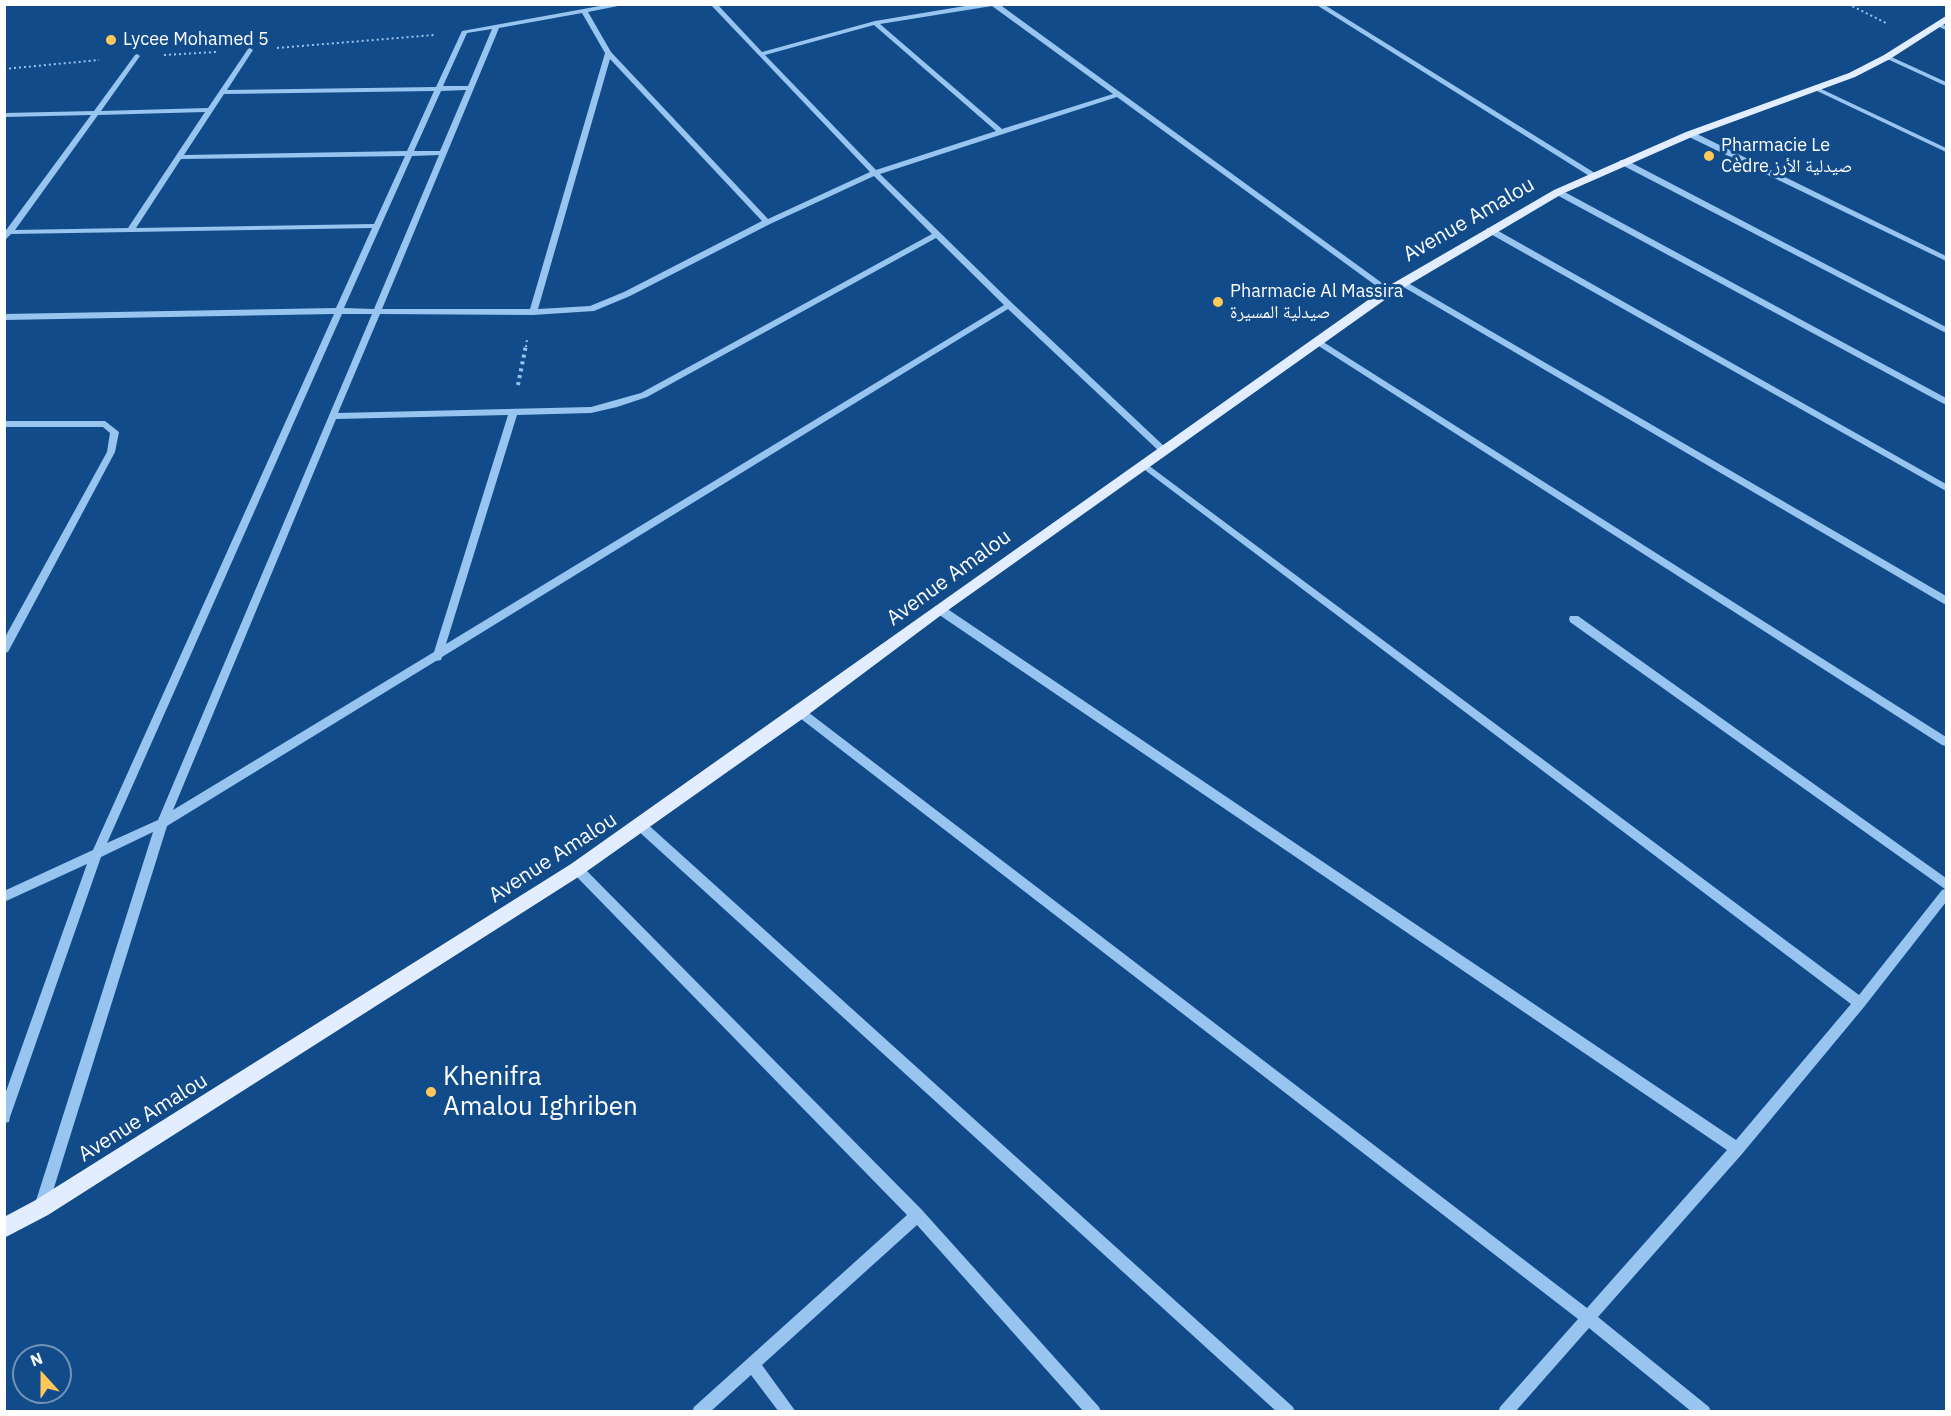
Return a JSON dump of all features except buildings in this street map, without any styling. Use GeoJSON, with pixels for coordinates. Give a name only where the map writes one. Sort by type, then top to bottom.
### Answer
{"type":"FeatureCollection","features":[{"type":"Feature","properties":{"kind":"main road","name":"Avenue Amalou"},"geometry":{"type":"LineString","coordinates":[[4,1228],[41,1208],[577,869],[800,712],[939,609],[1389,291],[1558,192],[1690,134],[1852,75],[1944,24]]}},
{"type":"Feature","properties":{"kind":"street"},"geometry":{"type":"LineString","coordinates":[[4,1117],[96,855],[464,32],[625,4]]}},
{"type":"Feature","properties":{"kind":"street"},"geometry":{"type":"LineString","coordinates":[[713,4],[875,173],[1009,305],[1163,450]]}},
{"type":"Feature","properties":{"kind":"street"},"geometry":{"type":"LineString","coordinates":[[761,54],[875,23],[993,4],[1389,291]]}},
{"type":"Feature","properties":{"kind":"street"},"geometry":{"type":"LineString","coordinates":[[1318,4],[1594,175]]}},
{"type":"Feature","properties":{"kind":"street"},"geometry":{"type":"LineString","coordinates":[[584,11],[608,53],[766,222]]}},
{"type":"Feature","properties":{"kind":"street"},"geometry":{"type":"LineString","coordinates":[[875,23],[1000,132]]}},
{"type":"Feature","properties":{"kind":"street"},"geometry":{"type":"LineString","coordinates":[[41,1208],[162,823],[496,27]]}},
{"type":"Feature","properties":{"kind":"street"},"geometry":{"type":"LineString","coordinates":[[130,231],[250,50]]}},
{"type":"Feature","properties":{"kind":"street"},"geometry":{"type":"LineString","coordinates":[[533,312],[608,53]]}},
{"type":"Feature","properties":{"kind":"street"},"geometry":{"type":"LineString","coordinates":[[7,235],[137,56]]}},
{"type":"Feature","properties":{"kind":"street"},"geometry":{"type":"LineString","coordinates":[[1887,57],[1947,84]]}},
{"type":"Feature","properties":{"kind":"street"},"geometry":{"type":"LineString","coordinates":[[222,92],[471,88]]}},
{"type":"Feature","properties":{"kind":"street"},"geometry":{"type":"LineString","coordinates":[[1817,88],[1947,150]]}},
{"type":"Feature","properties":{"kind":"street"},"geometry":{"type":"LineString","coordinates":[[4,317],[339,311],[533,312],[591,309],[604,305],[766,222],[875,173],[1119,94]]}},
{"type":"Feature","properties":{"kind":"street"},"geometry":{"type":"LineString","coordinates":[[4,115],[210,110]]}},
{"type":"Feature","properties":{"kind":"street"},"geometry":{"type":"LineString","coordinates":[[1690,134],[1947,259]]}},
{"type":"Feature","properties":{"kind":"street"},"geometry":{"type":"LineString","coordinates":[[179,157],[444,153]]}},
{"type":"Feature","properties":{"kind":"street"},"geometry":{"type":"LineString","coordinates":[[1623,162],[1947,330]]}},
{"type":"Feature","properties":{"kind":"street"},"geometry":{"type":"LineString","coordinates":[[1558,192],[1947,402]]}},
{"type":"Feature","properties":{"kind":"street"},"geometry":{"type":"LineString","coordinates":[[7,235],[377,226]]}},
{"type":"Feature","properties":{"kind":"street"},"geometry":{"type":"LineString","coordinates":[[1490,230],[1947,488]]}},
{"type":"Feature","properties":{"kind":"street"},"geometry":{"type":"LineString","coordinates":[[333,416],[591,410],[617,404],[644,395],[937,234]]}},
{"type":"Feature","properties":{"kind":"street"},"geometry":{"type":"LineString","coordinates":[[1403,283],[1947,601]]}},
{"type":"Feature","properties":{"kind":"street"},"geometry":{"type":"LineString","coordinates":[[4,897],[162,823],[1009,305]]}},
{"type":"Feature","properties":{"kind":"street"},"geometry":{"type":"LineString","coordinates":[[1317,341],[1947,742]]}},
{"type":"Feature","properties":{"kind":"street"},"geometry":{"type":"LineString","coordinates":[[436,657],[513,412]]}},
{"type":"Feature","properties":{"kind":"street"},"geometry":{"type":"LineString","coordinates":[[4,424],[105,424],[115,432],[111,452],[4,649]]}},
{"type":"Feature","properties":{"kind":"street"},"geometry":{"type":"LineString","coordinates":[[1144,465],[1860,1003]]}},
{"type":"Feature","properties":{"kind":"street"},"geometry":{"type":"LineString","coordinates":[[939,609],[1737,1149]]}},
{"type":"Feature","properties":{"kind":"street"},"geometry":{"type":"LineString","coordinates":[[1574,619],[1947,884]]}},
{"type":"Feature","properties":{"kind":"street"},"geometry":{"type":"LineString","coordinates":[[800,712],[1588,1318],[1704,1412]]}},
{"type":"Feature","properties":{"kind":"street"},"geometry":{"type":"LineString","coordinates":[[640,825],[1288,1412]]}},
{"type":"Feature","properties":{"kind":"street"},"geometry":{"type":"LineString","coordinates":[[577,869],[917,1215],[1094,1412]]}},
{"type":"Feature","properties":{"kind":"street"},"geometry":{"type":"LineString","coordinates":[[1505,1412],[1737,1149],[1860,1003],[1947,894]]}},
{"type":"Feature","properties":{"kind":"street"},"geometry":{"type":"LineString","coordinates":[[699,1412],[917,1215]]}},
{"type":"Feature","properties":{"kind":"street"},"geometry":{"type":"LineString","coordinates":[[752,1364],[789,1412]]}},
{"type":"Feature","properties":{"kind":"path"},"geometry":{"type":"LineString","coordinates":[[1848,4],[1918,38]]}},
{"type":"Feature","properties":{"kind":"path"},"geometry":{"type":"LineString","coordinates":[[513,412],[533,312]]}},
{"type":"Feature","properties":{"kind":"place","name":"Lycee Mohamed 5"},"geometry":{"type":"Point","coordinates":[111,40]}},
{"type":"Feature","properties":{"kind":"place","name":"Pharmacie Le Cèdre صيدلية الأرز"},"geometry":{"type":"Point","coordinates":[1709,156]}},
{"type":"Feature","properties":{"kind":"place","name":"Pharmacie Al Massira صيدلية المسيرة"},"geometry":{"type":"Point","coordinates":[1218,302]}},
{"type":"Feature","properties":{"kind":"place","name":"Khenifra Amalou Ighriben"},"geometry":{"type":"Point","coordinates":[431,1092]}}]}
